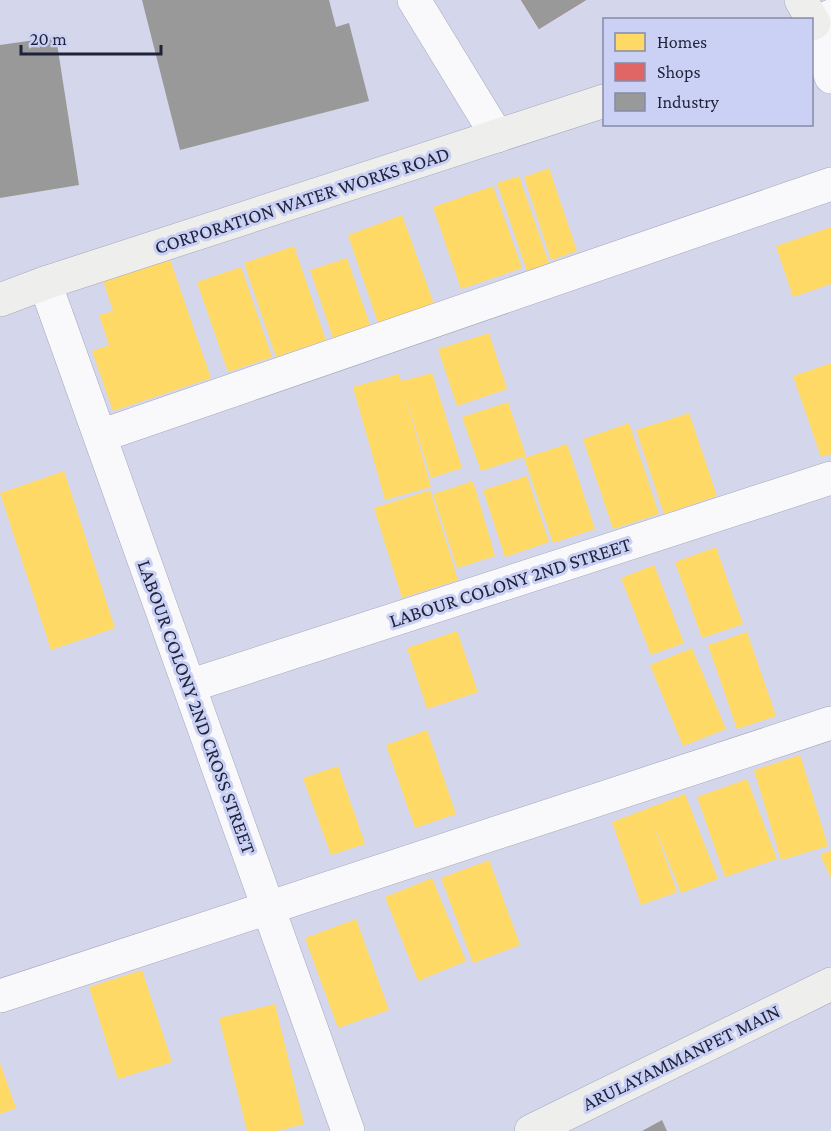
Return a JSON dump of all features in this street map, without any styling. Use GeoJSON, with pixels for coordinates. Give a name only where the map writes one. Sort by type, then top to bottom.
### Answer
{"type":"FeatureCollection","features":[{"type":"Feature","properties":{"kind":"street"},"geometry":{"type":"LineString","coordinates":[[414,0],[497,136]]}},
{"type":"Feature","properties":{"kind":"street"},"geometry":{"type":"LineString","coordinates":[[814,16],[831,77]]}},
{"type":"Feature","properties":{"kind":"street","name":"CORPORATION WATER WORKS ROAD"},"geometry":{"type":"LineString","coordinates":[[0,300],[603,101]]}},
{"type":"Feature","properties":{"kind":"street"},"geometry":{"type":"LineString","coordinates":[[100,436],[831,184]]}},
{"type":"Feature","properties":{"kind":"street","name":"LABOUR COLONY 2ND CROSS STREET"},"geometry":{"type":"LineString","coordinates":[[45,284],[348,1131]]}},
{"type":"Feature","properties":{"kind":"street","name":"LABOUR COLONY 2ND STREET"},"geometry":{"type":"LineString","coordinates":[[189,686],[831,478]]}},
{"type":"Feature","properties":{"kind":"street"},"geometry":{"type":"LineString","coordinates":[[0,996],[268,906],[831,723]]}},
{"type":"Feature","properties":{"kind":"street","name":"ARULAYAMMANPET MAIN"},"geometry":{"type":"LineString","coordinates":[[531,1131],[831,984]]}},
{"type":"Feature","properties":{"kind":"building: Homes"},"geometry":{"type":"Polygon","coordinates":[[[549,168],[577,251],[551,260],[524,177],[549,168]]]}},
{"type":"Feature","properties":{"kind":"building: Homes"},"geometry":{"type":"Polygon","coordinates":[[[519,176],[549,263],[527,271],[497,183],[519,176]]]}},
{"type":"Feature","properties":{"kind":"building: Homes"},"geometry":{"type":"Polygon","coordinates":[[[493,186],[522,268],[461,289],[433,207],[493,186]]]}},
{"type":"Feature","properties":{"kind":"building: Homes"},"geometry":{"type":"Polygon","coordinates":[[[402,215],[435,307],[379,326],[348,235],[402,215]]]}},
{"type":"Feature","properties":{"kind":"building: Homes"},"geometry":{"type":"Polygon","coordinates":[[[831,227],[831,284],[793,297],[776,246],[831,227]]]}},
{"type":"Feature","properties":{"kind":"building: Homes"},"geometry":{"type":"Polygon","coordinates":[[[294,246],[326,340],[276,357],[244,263],[294,246]]]}},
{"type":"Feature","properties":{"kind":"building: Homes"},"geometry":{"type":"Polygon","coordinates":[[[168,254],[211,378],[113,411],[92,351],[109,345],[99,315],[113,311],[102,277],[168,254]]]}},
{"type":"Feature","properties":{"kind":"building: Homes"},"geometry":{"type":"Polygon","coordinates":[[[347,258],[372,331],[335,344],[310,270],[347,258]]]}},
{"type":"Feature","properties":{"kind":"building: Homes"},"geometry":{"type":"Polygon","coordinates":[[[241,267],[272,357],[228,372],[197,282],[241,267]]]}},
{"type":"Feature","properties":{"kind":"building: Homes"},"geometry":{"type":"Polygon","coordinates":[[[489,333],[507,389],[457,406],[438,349],[489,333]]]}},
{"type":"Feature","properties":{"kind":"building: Homes"},"geometry":{"type":"Polygon","coordinates":[[[831,363],[831,454],[821,457],[793,376],[831,363]]]}},
{"type":"Feature","properties":{"kind":"building: Homes"},"geometry":{"type":"Polygon","coordinates":[[[432,373],[462,468],[431,478],[404,392],[431,487],[385,500],[353,387],[399,374],[401,381],[432,373]]]}},
{"type":"Feature","properties":{"kind":"building: Homes"},"geometry":{"type":"Polygon","coordinates":[[[508,402],[526,456],[481,471],[462,417],[508,402]]]}},
{"type":"Feature","properties":{"kind":"building: Homes"},"geometry":{"type":"Polygon","coordinates":[[[689,413],[717,496],[664,514],[636,430],[689,413]]]}},
{"type":"Feature","properties":{"kind":"building: Homes"},"geometry":{"type":"Polygon","coordinates":[[[629,423],[659,514],[613,529],[583,439],[629,423]]]}},
{"type":"Feature","properties":{"kind":"building: Homes"},"geometry":{"type":"Polygon","coordinates":[[[567,444],[595,529],[553,543],[524,458],[567,444]]]}},
{"type":"Feature","properties":{"kind":"building: Homes"},"geometry":{"type":"Polygon","coordinates":[[[64,471],[115,628],[51,650],[0,493],[64,471]]]}},
{"type":"Feature","properties":{"kind":"building: Homes"},"geometry":{"type":"Polygon","coordinates":[[[527,476],[549,542],[505,557],[483,490],[527,476]]]}},
{"type":"Feature","properties":{"kind":"building: Homes"},"geometry":{"type":"Polygon","coordinates":[[[473,481],[495,556],[457,568],[433,494],[473,481]]]}},
{"type":"Feature","properties":{"kind":"building: Homes"},"geometry":{"type":"Polygon","coordinates":[[[430,490],[458,580],[402,598],[374,508],[430,490]]]}},
{"type":"Feature","properties":{"kind":"building: Homes"},"geometry":{"type":"Polygon","coordinates":[[[716,547],[743,624],[702,638],[675,562],[716,547]]]}},
{"type":"Feature","properties":{"kind":"building: Homes"},"geometry":{"type":"Polygon","coordinates":[[[654,565],[684,643],[651,655],[621,578],[654,565]]]}},
{"type":"Feature","properties":{"kind":"building: Homes"},"geometry":{"type":"Polygon","coordinates":[[[457,631],[478,692],[427,709],[407,648],[457,631]]]}},
{"type":"Feature","properties":{"kind":"building: Homes"},"geometry":{"type":"Polygon","coordinates":[[[747,632],[776,716],[737,729],[708,645],[747,632]]]}},
{"type":"Feature","properties":{"kind":"building: Homes"},"geometry":{"type":"Polygon","coordinates":[[[692,648],[726,729],[683,746],[650,665],[692,648]]]}},
{"type":"Feature","properties":{"kind":"building: Homes"},"geometry":{"type":"Polygon","coordinates":[[[427,730],[456,814],[415,828],[386,745],[427,730]]]}},
{"type":"Feature","properties":{"kind":"building: Homes"},"geometry":{"type":"Polygon","coordinates":[[[800,755],[828,846],[781,860],[754,770],[800,755]]]}},
{"type":"Feature","properties":{"kind":"building: Homes"},"geometry":{"type":"Polygon","coordinates":[[[338,766],[365,844],[331,855],[303,778],[338,766]]]}},
{"type":"Feature","properties":{"kind":"building: Homes"},"geometry":{"type":"Polygon","coordinates":[[[747,779],[777,859],[725,877],[697,797],[747,779]]]}},
{"type":"Feature","properties":{"kind":"building: Homes"},"geometry":{"type":"Polygon","coordinates":[[[685,794],[718,879],[681,893],[652,820],[677,892],[641,905],[612,822],[685,794]]]}},
{"type":"Feature","properties":{"kind":"building: Homes"},"geometry":{"type":"Polygon","coordinates":[[[831,850],[831,878],[820,855],[831,850]]]}},
{"type":"Feature","properties":{"kind":"building: Homes"},"geometry":{"type":"Polygon","coordinates":[[[489,860],[520,945],[473,963],[441,878],[489,860]]]}},
{"type":"Feature","properties":{"kind":"building: Homes"},"geometry":{"type":"Polygon","coordinates":[[[432,878],[466,961],[418,981],[385,897],[432,878]]]}},
{"type":"Feature","properties":{"kind":"building: Homes"},"geometry":{"type":"Polygon","coordinates":[[[356,919],[389,1010],[338,1028],[305,938],[356,919]]]}},
{"type":"Feature","properties":{"kind":"building: Homes"},"geometry":{"type":"Polygon","coordinates":[[[142,970],[172,1062],[118,1079],[89,987],[142,970]]]}},
{"type":"Feature","properties":{"kind":"building: Homes"},"geometry":{"type":"Polygon","coordinates":[[[275,1004],[304,1124],[277,1131],[247,1131],[219,1018],[275,1004]]]}},
{"type":"Feature","properties":{"kind":"building: Homes"},"geometry":{"type":"Polygon","coordinates":[[[0,1063],[16,1108],[0,1114],[0,1063]]]}},
{"type":"Feature","properties":{"kind":"building: Shops"},"geometry":{"type":"Polygon","coordinates":[[[521,0],[586,0],[539,29],[521,0]]]}},
{"type":"Feature","properties":{"kind":"building: Industry"},"geometry":{"type":"Polygon","coordinates":[[[142,0],[329,0],[336,27],[349,23],[369,101],[180,150],[142,0]]]}},
{"type":"Feature","properties":{"kind":"building: Industry"},"geometry":{"type":"Polygon","coordinates":[[[521,0],[586,0],[539,29],[521,0]]]}},
{"type":"Feature","properties":{"kind":"building: Industry"},"geometry":{"type":"Polygon","coordinates":[[[56,37],[79,185],[0,198],[0,45],[56,37]]]}},
{"type":"Feature","properties":{"kind":"building: Industry"},"geometry":{"type":"Polygon","coordinates":[[[662,1120],[667,1131],[642,1131],[662,1120]]]}}]}
